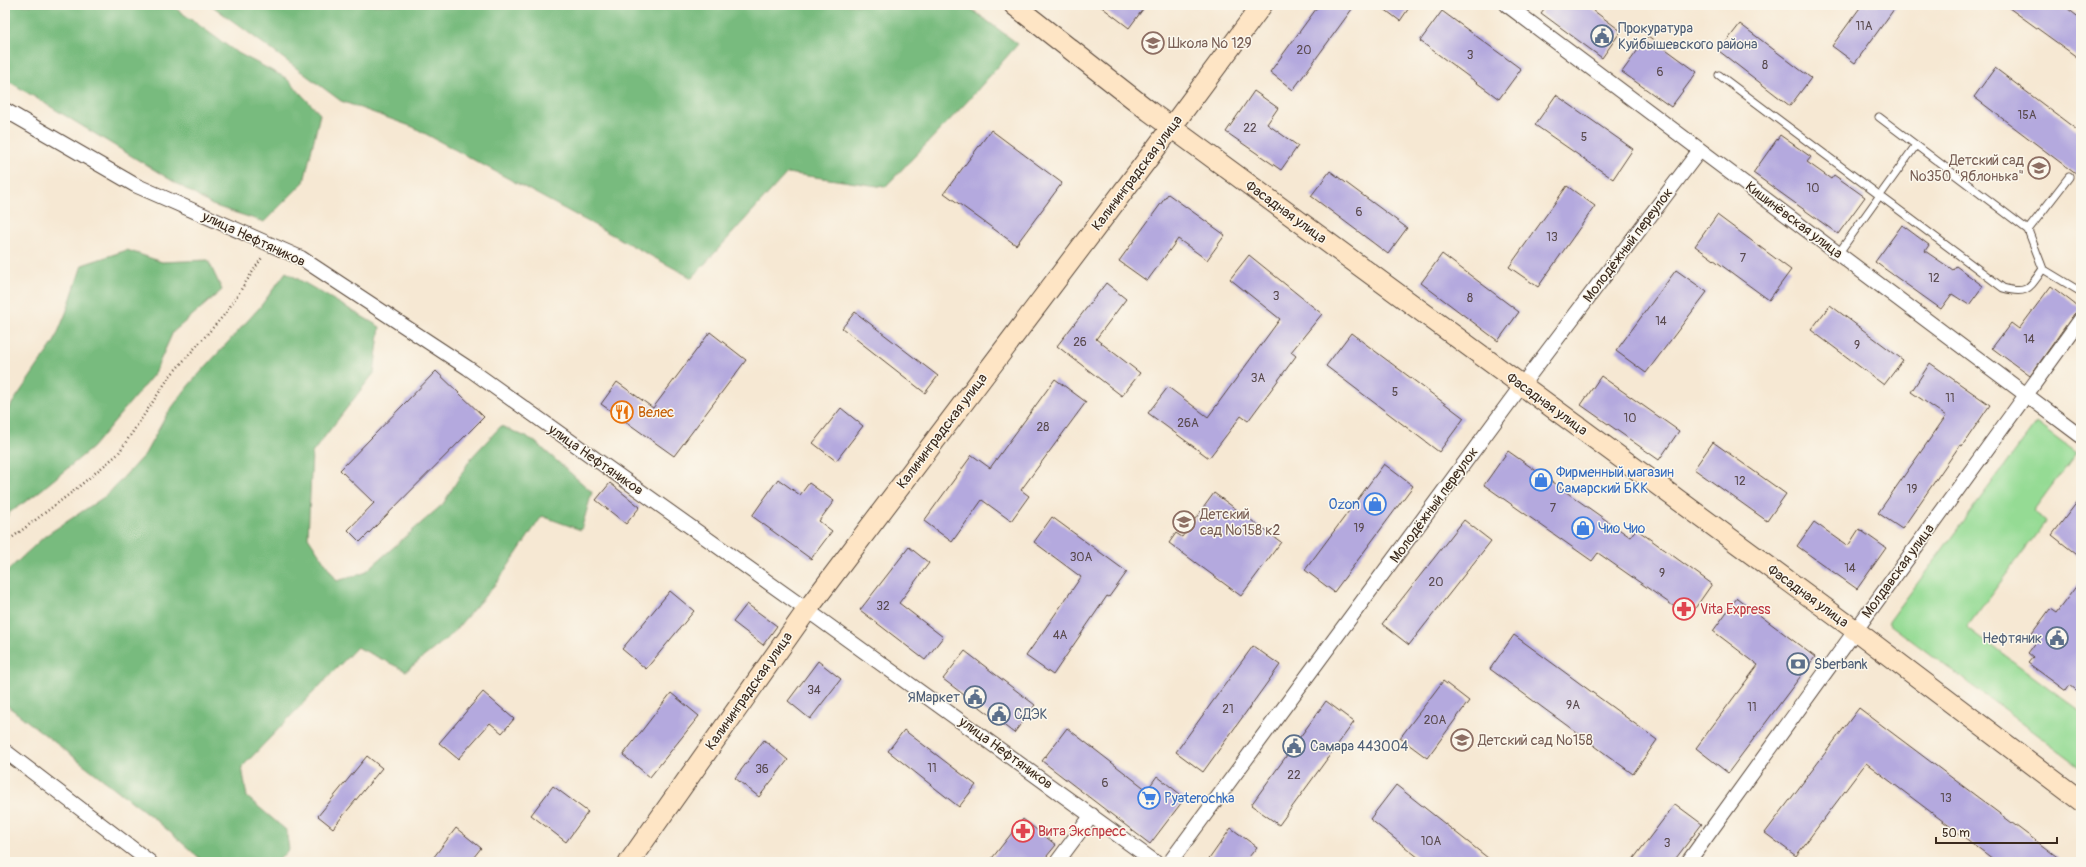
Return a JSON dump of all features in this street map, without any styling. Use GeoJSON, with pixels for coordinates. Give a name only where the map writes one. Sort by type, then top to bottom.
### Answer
{"type":"FeatureCollection","features":[{"type":"Feature","properties":{"kind":"main road","name":"Фасадная улица"},"geometry":{"type":"LineString","coordinates":[[1014,5],[1172,127],[1855,630],[2081,801]]}},
{"type":"Feature","properties":{"kind":"main road","name":"Калининградская улица"},"geometry":{"type":"LineString","coordinates":[[629,862],[807,610],[1172,127],[1262,5]]}},
{"type":"Feature","properties":{"kind":"street","name":"Кишинёвская улица"},"geometry":{"type":"LineString","coordinates":[[1507,5],[2081,436]]}},
{"type":"Feature","properties":{"kind":"street","name":"улица Нефтяников"},"geometry":{"type":"LineString","coordinates":[[5,110],[135,185],[301,258],[468,368],[807,610],[1155,862]]}},
{"type":"Feature","properties":{"kind":"street","name":"Молодёжный переулок"},"geometry":{"type":"LineString","coordinates":[[1170,862],[1522,385],[1700,150]]}},
{"type":"Feature","properties":{"kind":"street","name":"Молдавская улица"},"geometry":{"type":"LineString","coordinates":[[1688,862],[1855,630],[2028,396],[2081,320]]}},
{"type":"Feature","properties":{"kind":"street"},"geometry":{"type":"LineString","coordinates":[[5,751],[150,862]]}},
{"type":"Feature","properties":{"kind":"street"},"geometry":{"type":"LineString","coordinates":[[1057,862],[1092,815]]}},
{"type":"Feature","properties":{"kind":"lane"},"geometry":{"type":"LineString","coordinates":[[1719,75],[2003,288],[2018,292],[2029,287],[2043,269]]}},
{"type":"Feature","properties":{"kind":"lane"},"geometry":{"type":"LineString","coordinates":[[1879,117],[2028,230],[2043,269],[2081,292]]}},
{"type":"Feature","properties":{"kind":"lane"},"geometry":{"type":"LineString","coordinates":[[1838,254],[1916,145]]}},
{"type":"Feature","properties":{"kind":"lane"},"geometry":{"type":"LineString","coordinates":[[2028,230],[2069,177]]}},
{"type":"Feature","properties":{"kind":"path"},"geometry":{"type":"LineString","coordinates":[[5,546],[10,540],[71,494],[118,454],[170,376],[224,314],[270,245]]}},
{"type":"Feature","properties":{"kind":"green space"},"geometry":{"type":"Polygon","coordinates":[[[5,5],[171,5],[236,52],[286,78],[320,114],[304,182],[264,222],[212,205],[5,79],[5,5]]]}},
{"type":"Feature","properties":{"kind":"green space"},"geometry":{"type":"Polygon","coordinates":[[[211,5],[966,5],[1018,44],[965,104],[885,187],[787,173],[692,278],[413,127],[341,101],[211,5]]]}},
{"type":"Feature","properties":{"kind":"green space"},"geometry":{"type":"Polygon","coordinates":[[[127,250],[162,262],[208,260],[222,290],[173,332],[154,374],[92,448],[35,495],[10,512],[5,519],[5,414],[54,342],[66,313],[82,265],[127,250]]]}},
{"type":"Feature","properties":{"kind":"green space"},"geometry":{"type":"Polygon","coordinates":[[[286,272],[380,327],[374,373],[312,453],[308,537],[337,581],[364,573],[443,504],[471,458],[501,426],[533,440],[592,492],[581,530],[542,516],[498,581],[450,636],[406,671],[357,647],[242,767],[247,797],[286,830],[289,849],[277,862],[204,862],[156,820],[5,704],[5,573],[45,536],[107,495],[145,454],[167,414],[189,385],[260,307],[286,272]]]}},
{"type":"Feature","properties":{"kind":"green space"},"geometry":{"type":"Polygon","coordinates":[[[2036,423],[2076,453],[2033,511],[2046,521],[1967,627],[2081,712],[2081,767],[1888,623],[2036,423]]]}},
{"type":"Feature","properties":{"kind":"building"},"geometry":{"type":"Polygon","coordinates":[[[1099,5],[1146,5],[1129,28],[1099,5]]]}},
{"type":"Feature","properties":{"kind":"building"},"geometry":{"type":"Polygon","coordinates":[[[1319,5],[1355,5],[1293,90],[1270,72],[1319,5]]]}},
{"type":"Feature","properties":{"kind":"building"},"geometry":{"type":"Polygon","coordinates":[[[1379,5],[1411,5],[1400,21],[1379,5]]]}},
{"type":"Feature","properties":{"kind":"building"},"geometry":{"type":"Polygon","coordinates":[[[1547,5],[1586,5],[1621,31],[1602,58],[1541,13],[1547,5]]]}},
{"type":"Feature","properties":{"kind":"building"},"geometry":{"type":"Polygon","coordinates":[[[1862,5],[1897,5],[1855,63],[1832,46],[1862,5]]]}},
{"type":"Feature","properties":{"kind":"building"},"geometry":{"type":"Polygon","coordinates":[[[2005,5],[2063,5],[2081,19],[2081,60],[2005,5]]]}},
{"type":"Feature","properties":{"kind":"building"},"geometry":{"type":"Polygon","coordinates":[[[1442,11],[1521,69],[1499,99],[1420,41],[1442,11]]]}},
{"type":"Feature","properties":{"kind":"building"},"geometry":{"type":"Polygon","coordinates":[[[1740,24],[1811,78],[1790,106],[1719,51],[1740,24]]]}},
{"type":"Feature","properties":{"kind":"building"},"geometry":{"type":"Polygon","coordinates":[[[1648,36],[1697,72],[1671,107],[1622,72],[1648,36]]]}},
{"type":"Feature","properties":{"kind":"building"},"geometry":{"type":"Polygon","coordinates":[[[1995,68],[2081,133],[2081,178],[1974,97],[1995,68]]]}},
{"type":"Feature","properties":{"kind":"building"},"geometry":{"type":"Polygon","coordinates":[[[1254,91],[1278,108],[1267,124],[1298,146],[1281,170],[1226,132],[1254,91]]]}},
{"type":"Feature","properties":{"kind":"building"},"geometry":{"type":"Polygon","coordinates":[[[1556,95],[1633,149],[1613,179],[1535,125],[1556,95]]]}},
{"type":"Feature","properties":{"kind":"building"},"geometry":{"type":"Polygon","coordinates":[[[991,130],[1062,183],[1016,245],[944,193],[991,130]]]}},
{"type":"Feature","properties":{"kind":"building"},"geometry":{"type":"Polygon","coordinates":[[[1780,135],[1811,157],[1807,162],[1831,179],[1834,175],[1865,197],[1838,234],[1753,173],[1780,135]]]}},
{"type":"Feature","properties":{"kind":"building"},"geometry":{"type":"Polygon","coordinates":[[[1330,171],[1407,228],[1388,254],[1311,196],[1330,171]]]}},
{"type":"Feature","properties":{"kind":"building"},"geometry":{"type":"Polygon","coordinates":[[[1567,186],[1595,206],[1538,287],[1509,267],[1567,186]]]}},
{"type":"Feature","properties":{"kind":"building"},"geometry":{"type":"Polygon","coordinates":[[[1168,194],[1225,235],[1207,260],[1178,239],[1147,281],[1119,261],[1168,194]]]}},
{"type":"Feature","properties":{"kind":"building"},"geometry":{"type":"Polygon","coordinates":[[[1717,215],[1791,270],[1769,300],[1695,246],[1717,215]]]}},
{"type":"Feature","properties":{"kind":"building"},"geometry":{"type":"Polygon","coordinates":[[[1902,225],[1929,245],[1925,251],[1953,270],[1956,266],[1983,286],[1969,305],[1952,294],[1941,309],[1875,262],[1902,225]]]}},
{"type":"Feature","properties":{"kind":"building"},"geometry":{"type":"Polygon","coordinates":[[[1442,254],[1519,312],[1498,341],[1421,283],[1442,254]]]}},
{"type":"Feature","properties":{"kind":"building"},"geometry":{"type":"Polygon","coordinates":[[[1249,255],[1322,314],[1291,352],[1296,356],[1248,421],[1241,416],[1209,458],[1148,413],[1168,387],[1208,417],[1280,319],[1230,279],[1249,255]]]}},
{"type":"Feature","properties":{"kind":"building"},"geometry":{"type":"Polygon","coordinates":[[[1676,270],[1707,292],[1646,373],[1616,351],[1676,270]]]}},
{"type":"Feature","properties":{"kind":"building"},"geometry":{"type":"Polygon","coordinates":[[[1106,283],[1126,299],[1096,339],[1140,373],[1122,396],[1057,346],[1106,283]]]}},
{"type":"Feature","properties":{"kind":"building"},"geometry":{"type":"Polygon","coordinates":[[[2051,286],[2081,309],[2074,314],[2030,376],[1992,348],[2011,323],[2019,329],[2051,286]]]}},
{"type":"Feature","properties":{"kind":"building"},"geometry":{"type":"Polygon","coordinates":[[[1830,305],[1903,360],[1884,385],[1811,330],[1830,305]]]}},
{"type":"Feature","properties":{"kind":"building"},"geometry":{"type":"Polygon","coordinates":[[[855,312],[938,376],[925,393],[842,328],[855,312]]]}},
{"type":"Feature","properties":{"kind":"building"},"geometry":{"type":"Polygon","coordinates":[[[710,332],[746,360],[674,456],[601,404],[617,382],[653,408],[710,332]]]}},
{"type":"Feature","properties":{"kind":"building"},"geometry":{"type":"Polygon","coordinates":[[[1351,333],[1464,418],[1439,452],[1326,366],[1351,333]]]}},
{"type":"Feature","properties":{"kind":"building"},"geometry":{"type":"Polygon","coordinates":[[[1930,363],[1990,405],[1962,446],[1960,445],[1902,529],[1878,513],[1946,416],[1911,392],[1930,363]]]}},
{"type":"Feature","properties":{"kind":"building"},"geometry":{"type":"Polygon","coordinates":[[[436,371],[484,417],[360,542],[348,530],[374,503],[340,470],[436,371]]]}},
{"type":"Feature","properties":{"kind":"building"},"geometry":{"type":"Polygon","coordinates":[[[1601,376],[1679,431],[1659,460],[1581,405],[1601,376]]]}},
{"type":"Feature","properties":{"kind":"building"},"geometry":{"type":"Polygon","coordinates":[[[1055,379],[1086,402],[1021,490],[1029,496],[1011,521],[982,500],[952,542],[924,521],[972,455],[990,468],[1055,379]]]}},
{"type":"Feature","properties":{"kind":"building"},"geometry":{"type":"Polygon","coordinates":[[[841,408],[863,426],[836,461],[813,443],[841,408]]]}},
{"type":"Feature","properties":{"kind":"building"},"geometry":{"type":"Polygon","coordinates":[[[1713,442],[1786,494],[1767,521],[1694,469],[1713,442]]]}},
{"type":"Feature","properties":{"kind":"building"},"geometry":{"type":"Polygon","coordinates":[[[1508,451],[1630,537],[1636,529],[1712,584],[1689,617],[1598,553],[1592,561],[1484,485],[1508,451]]]}},
{"type":"Feature","properties":{"kind":"building"},"geometry":{"type":"Polygon","coordinates":[[[1384,464],[1413,486],[1334,592],[1305,570],[1384,464]]]}},
{"type":"Feature","properties":{"kind":"building"},"geometry":{"type":"Polygon","coordinates":[[[778,479],[800,495],[809,483],[834,501],[819,521],[832,531],[811,559],[752,516],[778,479]]]}},
{"type":"Feature","properties":{"kind":"building"},"geometry":{"type":"Polygon","coordinates":[[[610,483],[640,507],[626,524],[596,500],[610,483]]]}},
{"type":"Feature","properties":{"kind":"building"},"geometry":{"type":"Polygon","coordinates":[[[1214,493],[1281,542],[1241,596],[1169,543],[1176,533],[1182,537],[1214,493]]]}},
{"type":"Feature","properties":{"kind":"building"},"geometry":{"type":"Polygon","coordinates":[[[2081,497],[2081,558],[2052,535],[2081,497]]]}},
{"type":"Feature","properties":{"kind":"building"},"geometry":{"type":"Polygon","coordinates":[[[1052,517],[1127,572],[1109,597],[1107,596],[1053,675],[1026,656],[1081,577],[1034,542],[1052,517]]]}},
{"type":"Feature","properties":{"kind":"building"},"geometry":{"type":"Polygon","coordinates":[[[1464,520],[1491,541],[1409,645],[1382,624],[1464,520]]]}},
{"type":"Feature","properties":{"kind":"building"},"geometry":{"type":"Polygon","coordinates":[[[1814,522],[1848,546],[1859,529],[1886,548],[1857,589],[1797,546],[1814,522]]]}},
{"type":"Feature","properties":{"kind":"building"},"geometry":{"type":"Polygon","coordinates":[[[909,547],[929,563],[899,603],[943,637],[925,660],[860,610],[909,547]]]}},
{"type":"Feature","properties":{"kind":"building","name":"Нефтяник"},"geometry":{"type":"Polygon","coordinates":[[[2081,580],[2081,694],[2070,685],[2066,691],[2028,663],[2033,657],[2028,653],[2037,641],[2030,636],[2050,609],[2056,613],[2081,580]]]}},
{"type":"Feature","properties":{"kind":"building"},"geometry":{"type":"Polygon","coordinates":[[[670,591],[694,611],[646,669],[622,649],[670,591]]]}},
{"type":"Feature","properties":{"kind":"building"},"geometry":{"type":"Polygon","coordinates":[[[1737,598],[1815,657],[1728,773],[1696,748],[1758,665],[1713,631],[1737,598]]]}},
{"type":"Feature","properties":{"kind":"building"},"geometry":{"type":"Polygon","coordinates":[[[747,604],[777,626],[763,645],[733,622],[747,604]]]}},
{"type":"Feature","properties":{"kind":"building"},"geometry":{"type":"Polygon","coordinates":[[[1514,635],[1657,740],[1633,774],[1490,669],[1514,635]]]}},
{"type":"Feature","properties":{"kind":"building"},"geometry":{"type":"Polygon","coordinates":[[[1253,646],[1280,665],[1203,772],[1176,752],[1253,646]]]}},
{"type":"Feature","properties":{"kind":"building"},"geometry":{"type":"Polygon","coordinates":[[[965,651],[1035,705],[1014,733],[943,679],[965,651]]]}},
{"type":"Feature","properties":{"kind":"building"},"geometry":{"type":"Polygon","coordinates":[[[818,661],[841,679],[810,719],[788,701],[818,661]]]}},
{"type":"Feature","properties":{"kind":"building"},"geometry":{"type":"Polygon","coordinates":[[[1443,681],[1469,701],[1427,758],[1400,738],[1443,681]]]}},
{"type":"Feature","properties":{"kind":"building"},"geometry":{"type":"Polygon","coordinates":[[[483,692],[514,719],[502,733],[490,723],[458,759],[439,743],[483,692]]]}},
{"type":"Feature","properties":{"kind":"building"},"geometry":{"type":"Polygon","coordinates":[[[671,693],[699,716],[650,777],[623,755],[671,693]]]}},
{"type":"Feature","properties":{"kind":"building"},"geometry":{"type":"Polygon","coordinates":[[[1326,701],[1354,722],[1279,825],[1251,805],[1326,701]]]}},
{"type":"Feature","properties":{"kind":"building"},"geometry":{"type":"Polygon","coordinates":[[[1859,708],[2064,862],[1997,862],[1866,763],[1796,856],[1765,833],[1859,708]]]}},
{"type":"Feature","properties":{"kind":"building"},"geometry":{"type":"Polygon","coordinates":[[[1067,728],[1147,790],[1157,776],[1185,798],[1150,844],[1042,761],[1067,728]]]}},
{"type":"Feature","properties":{"kind":"building"},"geometry":{"type":"Polygon","coordinates":[[[904,730],[976,785],[959,807],[888,751],[904,730]]]}},
{"type":"Feature","properties":{"kind":"building"},"geometry":{"type":"Polygon","coordinates":[[[764,740],[788,760],[759,797],[735,778],[764,740]]]}},
{"type":"Feature","properties":{"kind":"building"},"geometry":{"type":"Polygon","coordinates":[[[367,756],[382,768],[333,828],[318,816],[367,756]]]}},
{"type":"Feature","properties":{"kind":"building"},"geometry":{"type":"Polygon","coordinates":[[[1396,785],[1493,862],[1424,862],[1370,819],[1396,785]]]}},
{"type":"Feature","properties":{"kind":"building"},"geometry":{"type":"Polygon","coordinates":[[[553,786],[588,812],[566,842],[531,815],[553,786]]]}},
{"type":"Feature","properties":{"kind":"building"},"geometry":{"type":"Polygon","coordinates":[[[1675,804],[1702,824],[1673,862],[1631,862],[1675,804]]]}},
{"type":"Feature","properties":{"kind":"building"},"geometry":{"type":"Polygon","coordinates":[[[1023,819],[1056,845],[1042,862],[989,862],[1023,819]]]}},
{"type":"Feature","properties":{"kind":"building"},"geometry":{"type":"Polygon","coordinates":[[[456,828],[481,848],[470,862],[430,862],[456,828]]]}},
{"type":"Feature","properties":{"kind":"building"},"geometry":{"type":"Polygon","coordinates":[[[1231,828],[1257,847],[1245,862],[1207,862],[1231,828]]]}},
{"type":"Feature","properties":{"kind":"place","name":"Прокуратура Куйбышевского района"},"geometry":{"type":"Point","coordinates":[1602,36]}},
{"type":"Feature","properties":{"kind":"place","name":"Школа № 129"},"geometry":{"type":"Point","coordinates":[1153,43]}},
{"type":"Feature","properties":{"kind":"place","name":"Детский сад №350 \"Яблонька\""},"geometry":{"type":"Point","coordinates":[2039,168]}},
{"type":"Feature","properties":{"kind":"place","name":"Велес"},"geometry":{"type":"Point","coordinates":[622,412]}},
{"type":"Feature","properties":{"kind":"place","name":"Фирменный магазин Самарский БКК"},"geometry":{"type":"Point","coordinates":[1541,480]}},
{"type":"Feature","properties":{"kind":"place","name":"Ozon"},"geometry":{"type":"Point","coordinates":[1375,504]}},
{"type":"Feature","properties":{"kind":"place","name":"Детский сад №158 к2"},"geometry":{"type":"Point","coordinates":[1184,522]}},
{"type":"Feature","properties":{"kind":"place","name":"Чио Чио"},"geometry":{"type":"Point","coordinates":[1583,528]}},
{"type":"Feature","properties":{"kind":"place","name":"Vita Express"},"geometry":{"type":"Point","coordinates":[1684,609]}},
{"type":"Feature","properties":{"kind":"place","name":"Нефтяник"},"geometry":{"type":"Point","coordinates":[2057,638]}},
{"type":"Feature","properties":{"kind":"place","name":"Sberbank"},"geometry":{"type":"Point","coordinates":[1798,664]}},
{"type":"Feature","properties":{"kind":"place","name":"ЯМаркет"},"geometry":{"type":"Point","coordinates":[975,697]}},
{"type":"Feature","properties":{"kind":"place","name":"СДЭК"},"geometry":{"type":"Point","coordinates":[999,714]}},
{"type":"Feature","properties":{"kind":"place","name":"Детский сад №158"},"geometry":{"type":"Point","coordinates":[1462,740]}},
{"type":"Feature","properties":{"kind":"place","name":"Самара 443004"},"geometry":{"type":"Point","coordinates":[1294,746]}},
{"type":"Feature","properties":{"kind":"place","name":"Pyaterochka"},"geometry":{"type":"Point","coordinates":[1149,798]}},
{"type":"Feature","properties":{"kind":"place","name":"Вита Экспресс"},"geometry":{"type":"Point","coordinates":[1023,831]}}]}
